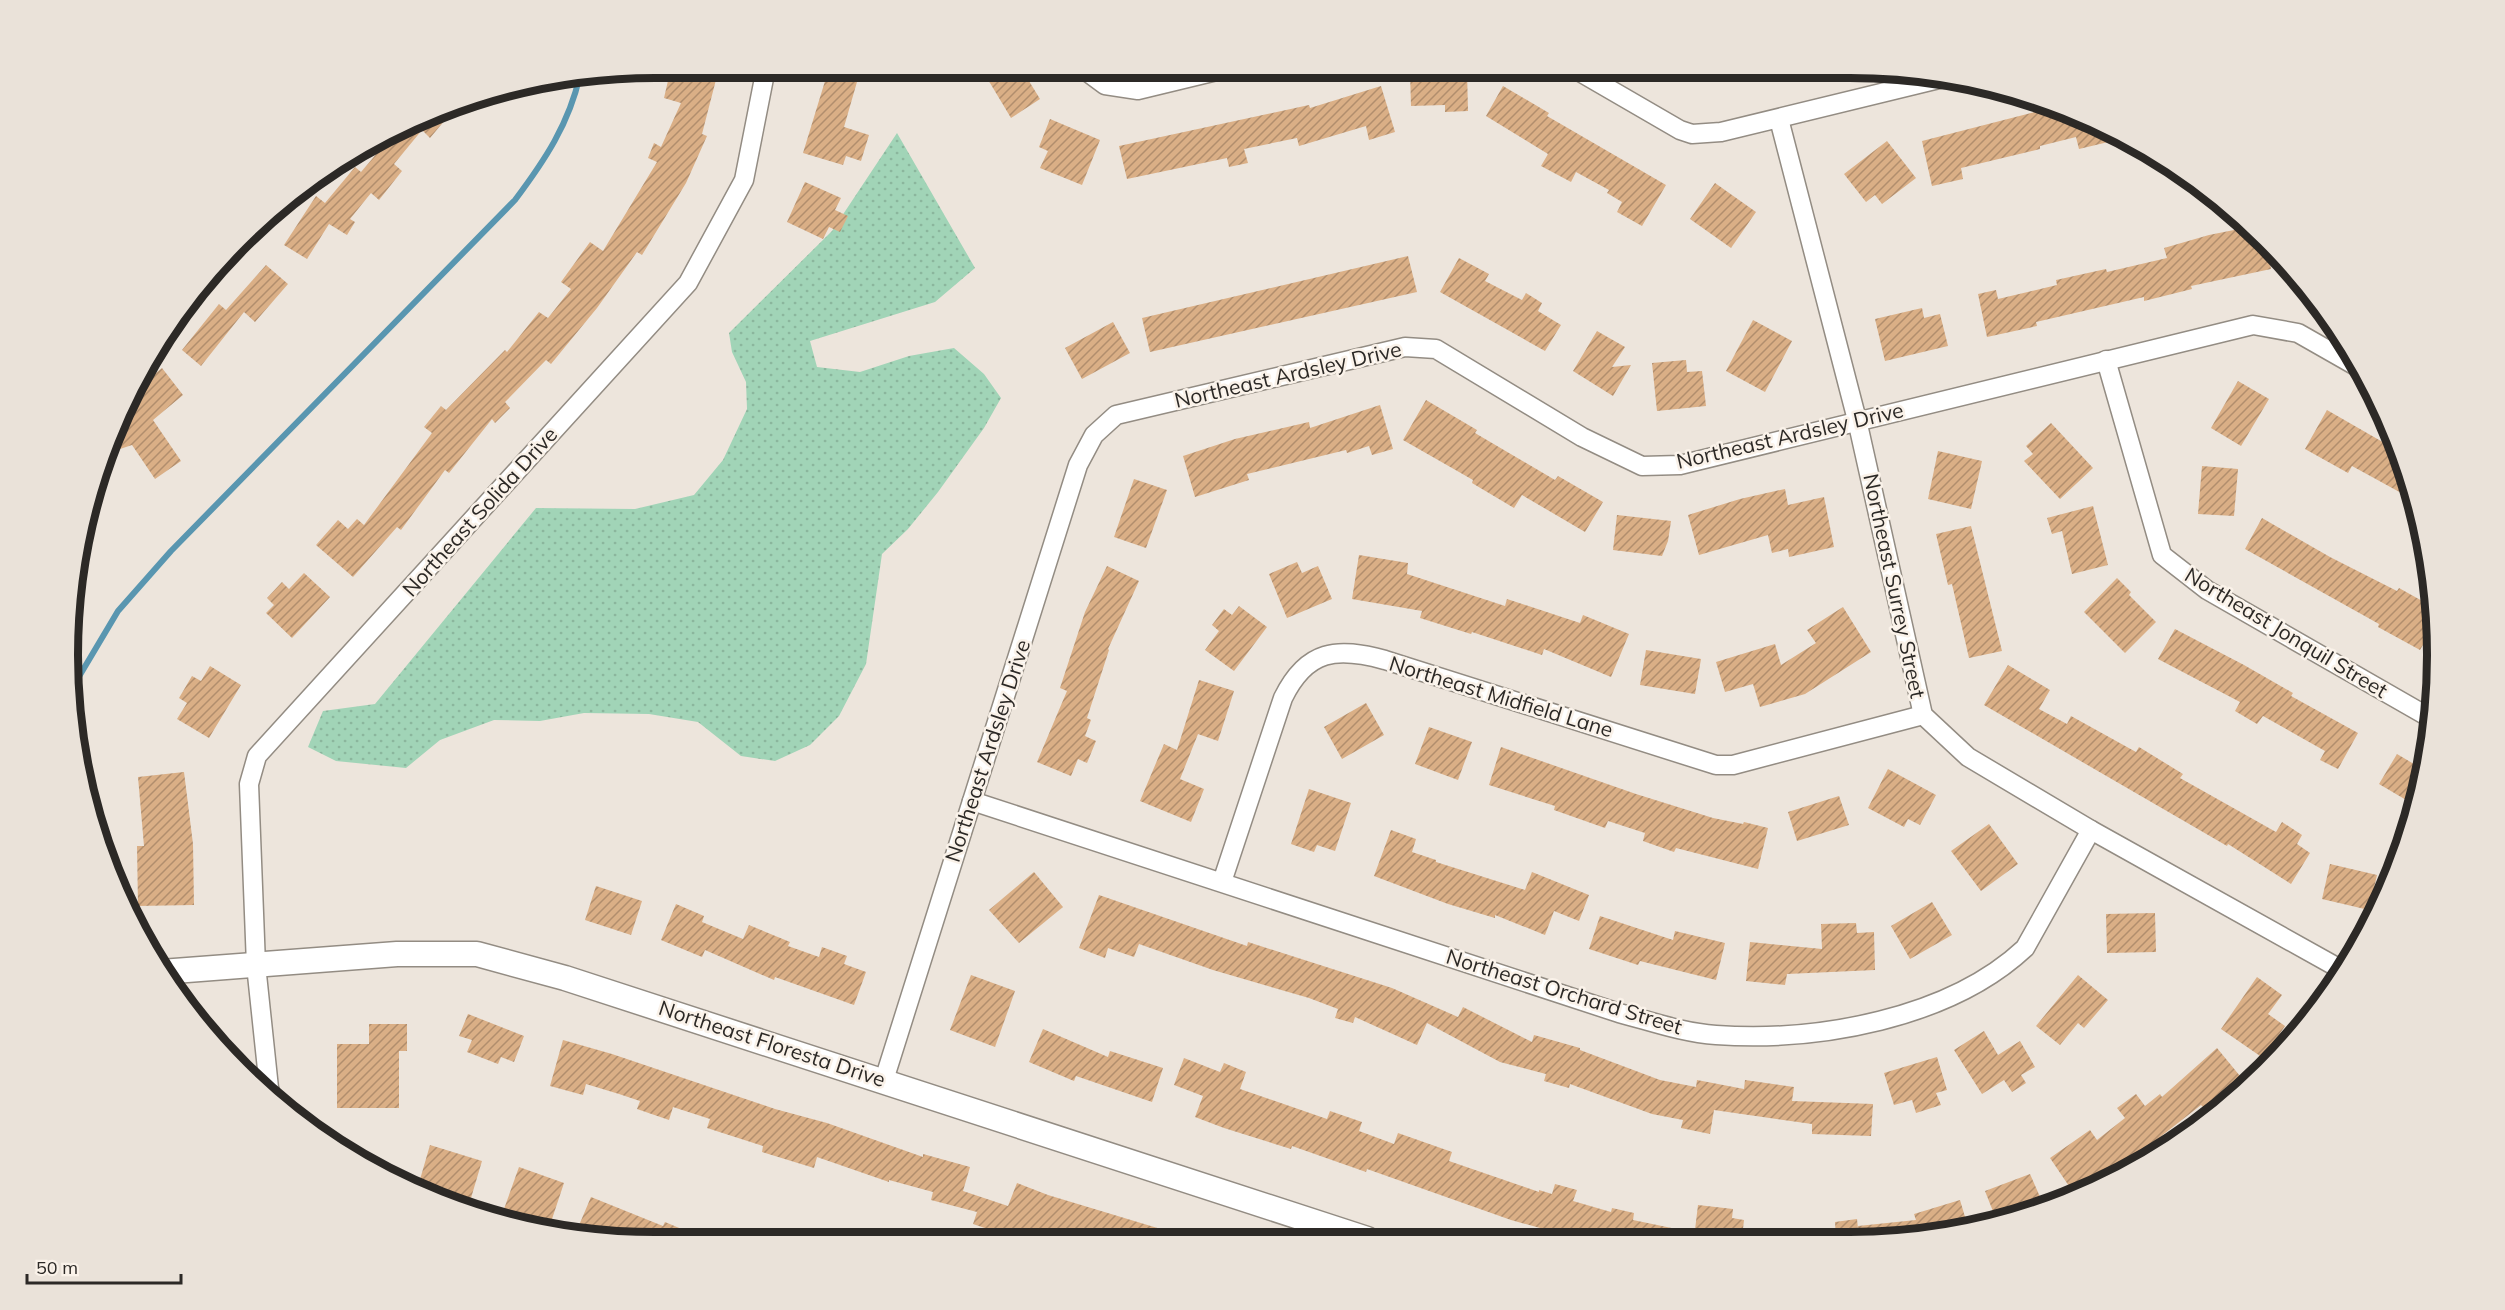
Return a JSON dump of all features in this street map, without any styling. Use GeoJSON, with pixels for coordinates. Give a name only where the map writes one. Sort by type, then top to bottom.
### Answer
{"type":"FeatureCollection","features":[{"type":"Feature","properties":{"kind":"street","name":"Northeast Solida Drive"},"geometry":{"type":"LineString","coordinates":[[268,1083],[256,965],[249,784],[257,756],[688,284],[744,180],[764,78]]}},
{"type":"Feature","properties":{"kind":"street"},"geometry":{"type":"LineString","coordinates":[[1096,78],[1105,85],[1138,90],[1188,78]]}},
{"type":"Feature","properties":{"kind":"street"},"geometry":{"type":"LineString","coordinates":[[1590,78],[1659,119],[1692,134],[1721,132],[1779,119],[1908,81]]}},
{"type":"Feature","properties":{"kind":"street","name":"Northeast Surrey Street"},"geometry":{"type":"LineString","coordinates":[[1779,119],[1857,420],[1923,715],[1968,757],[2091,830],[2336,967]]}},
{"type":"Feature","properties":{"kind":"street","name":"Northeast Ardsley Drive"},"geometry":{"type":"LineString","coordinates":[[884,1080],[1078,465],[1094,435],[1116,415],[1405,347],[1436,349],[1582,437],[1642,466],[1680,465],[2253,325],[2298,333],[2346,360]]}},
{"type":"Feature","properties":{"kind":"street","name":"Northeast Jonquil Street"},"geometry":{"type":"LineString","coordinates":[[2106,360],[2162,555],[2206,590],[2424,714]]}},
{"type":"Feature","properties":{"kind":"street","name":"Northeast Midfield Lane"},"geometry":{"type":"LineString","coordinates":[[1222,882],[1290,682],[1313,662],[1334,652],[1360,653],[1384,660],[1716,765],[1733,765],[1923,715]]}},
{"type":"Feature","properties":{"kind":"street","name":"Northeast Orchard Street"},"geometry":{"type":"LineString","coordinates":[[972,801],[1630,1016],[1673,1028],[1715,1035],[1762,1036],[1838,1029],[1885,1019],[1918,1009],[1957,993],[2010,962],[2025,948],[2091,830]]}},
{"type":"Feature","properties":{"kind":"street","name":"Northeast Floresta Drive"},"geometry":{"type":"LineString","coordinates":[[172,971],[397,954],[477,954],[565,978],[884,1080],[1345,1232]]}},
{"type":"Feature","properties":{"kind":"green space"},"geometry":{"type":"Polygon","coordinates":[[[897,133],[975,268],[935,302],[810,341],[817,367],[860,372],[909,356],[954,348],[984,374],[1001,398],[984,428],[938,492],[908,529],[882,554],[866,664],[839,716],[810,745],[775,761],[741,756],[698,722],[649,714],[584,713],[540,721],[494,720],[440,740],[406,768],[336,761],[308,747],[323,711],[375,704],[536,508],[635,509],[694,495],[723,460],[747,409],[746,382],[732,352],[729,333],[832,231],[897,133]]]}},
{"type":"Feature","properties":{"kind":"building"},"geometry":{"type":"Polygon","coordinates":[[[669,78],[716,78],[702,134],[707,136],[686,183],[642,255],[637,252],[597,308],[551,364],[546,360],[505,402],[510,408],[495,423],[492,419],[449,473],[445,470],[401,530],[397,527],[353,577],[316,545],[338,520],[348,529],[357,519],[364,525],[432,433],[424,427],[441,406],[446,410],[505,350],[507,352],[539,312],[548,318],[571,289],[561,282],[590,242],[603,251],[657,162],[648,158],[654,143],[661,147],[681,103],[664,98],[669,78]]]}},
{"type":"Feature","properties":{"kind":"building"},"geometry":{"type":"Polygon","coordinates":[[[826,78],[858,78],[844,127],[869,135],[861,161],[846,156],[843,165],[803,153],[826,78]]]}},
{"type":"Feature","properties":{"kind":"building"},"geometry":{"type":"Polygon","coordinates":[[[987,78],[1027,78],[1040,99],[1011,118],[987,78]]]}},
{"type":"Feature","properties":{"kind":"building"},"geometry":{"type":"Polygon","coordinates":[[[1410,78],[1467,78],[1468,111],[1445,112],[1445,105],[1411,106],[1410,78]]]}},
{"type":"Feature","properties":{"kind":"building"},"geometry":{"type":"Polygon","coordinates":[[[1381,86],[1395,132],[1369,140],[1366,126],[1299,146],[1297,138],[1244,149],[1248,163],[1229,167],[1227,158],[1127,179],[1119,146],[1309,105],[1310,108],[1381,86]]]}},
{"type":"Feature","properties":{"kind":"building"},"geometry":{"type":"Polygon","coordinates":[[[1503,86],[1549,113],[1547,116],[1666,185],[1642,226],[1617,212],[1622,202],[1607,193],[1609,190],[1576,172],[1571,182],[1541,166],[1548,154],[1486,116],[1503,86]]]}},
{"type":"Feature","properties":{"kind":"building"},"geometry":{"type":"Polygon","coordinates":[[[2040,111],[2071,122],[2111,141],[2079,149],[2076,137],[2040,146],[2040,149],[1961,168],[1963,179],[1932,186],[1922,141],[2040,111]]]}},
{"type":"Feature","properties":{"kind":"building"},"geometry":{"type":"Polygon","coordinates":[[[447,117],[430,138],[422,130],[394,164],[402,171],[379,200],[371,193],[350,219],[355,222],[347,235],[329,224],[307,259],[284,245],[316,196],[325,203],[355,167],[361,172],[383,147],[447,117]]]}},
{"type":"Feature","properties":{"kind":"building"},"geometry":{"type":"Polygon","coordinates":[[[1050,119],[1100,140],[1082,185],[1040,168],[1048,151],[1039,147],[1050,119]]]}},
{"type":"Feature","properties":{"kind":"building"},"geometry":{"type":"Polygon","coordinates":[[[1887,141],[1916,178],[1882,204],[1875,195],[1866,202],[1844,174],[1887,141]]]}},
{"type":"Feature","properties":{"kind":"building"},"geometry":{"type":"Polygon","coordinates":[[[805,182],[841,198],[835,210],[848,216],[840,232],[829,227],[823,239],[787,222],[805,182]]]}},
{"type":"Feature","properties":{"kind":"building"},"geometry":{"type":"Polygon","coordinates":[[[1715,183],[1756,212],[1731,248],[1690,219],[1715,183]]]}},
{"type":"Feature","properties":{"kind":"building"},"geometry":{"type":"Polygon","coordinates":[[[2239,229],[2269,259],[2271,269],[2191,286],[2192,289],[2144,301],[2144,297],[2036,322],[2037,326],[1987,337],[1978,294],[1996,290],[1998,299],[2057,285],[2056,280],[2106,269],[2107,272],[2167,258],[2164,248],[2239,229]]]}},
{"type":"Feature","properties":{"kind":"building"},"geometry":{"type":"Polygon","coordinates":[[[1408,256],[1417,292],[1150,352],[1142,318],[1408,256]]]}},
{"type":"Feature","properties":{"kind":"building"},"geometry":{"type":"Polygon","coordinates":[[[1459,258],[1489,274],[1485,281],[1522,300],[1526,293],[1542,303],[1538,311],[1561,325],[1545,351],[1440,292],[1459,258]]]}},
{"type":"Feature","properties":{"kind":"building"},"geometry":{"type":"Polygon","coordinates":[[[266,265],[288,284],[255,322],[244,312],[201,366],[182,350],[219,304],[226,310],[266,265]]]}},
{"type":"Feature","properties":{"kind":"building"},"geometry":{"type":"Polygon","coordinates":[[[1922,308],[1924,318],[1940,314],[1948,346],[1885,361],[1875,319],[1922,308]]]}},
{"type":"Feature","properties":{"kind":"building"},"geometry":{"type":"Polygon","coordinates":[[[1753,320],[1792,341],[1765,392],[1726,371],[1753,320]]]}},
{"type":"Feature","properties":{"kind":"building"},"geometry":{"type":"Polygon","coordinates":[[[1113,322],[1130,353],[1082,379],[1065,348],[1113,322]]]}},
{"type":"Feature","properties":{"kind":"building"},"geometry":{"type":"Polygon","coordinates":[[[1597,331],[1625,347],[1612,367],[1631,365],[1613,396],[1573,371],[1597,331]]]}},
{"type":"Feature","properties":{"kind":"building"},"geometry":{"type":"Polygon","coordinates":[[[1686,360],[1687,372],[1702,371],[1706,406],[1657,411],[1652,363],[1686,360]]]}},
{"type":"Feature","properties":{"kind":"building"},"geometry":{"type":"Polygon","coordinates":[[[162,368],[183,395],[153,420],[181,461],[155,479],[132,445],[116,450],[148,379],[162,368]]]}},
{"type":"Feature","properties":{"kind":"building"},"geometry":{"type":"Polygon","coordinates":[[[2238,381],[2269,399],[2241,446],[2211,428],[2238,381]]]}},
{"type":"Feature","properties":{"kind":"building"},"geometry":{"type":"Polygon","coordinates":[[[1426,400],[1477,430],[1475,433],[1555,480],[1558,476],[1603,502],[1585,532],[1522,495],[1514,508],[1472,483],[1473,480],[1403,440],[1426,400]]]}},
{"type":"Feature","properties":{"kind":"building"},"geometry":{"type":"Polygon","coordinates":[[[1380,405],[1393,449],[1372,455],[1369,446],[1347,453],[1346,450],[1247,474],[1249,480],[1195,497],[1183,456],[1235,439],[1309,422],[1310,428],[1380,405]]]}},
{"type":"Feature","properties":{"kind":"building"},"geometry":{"type":"Polygon","coordinates":[[[2327,410],[2387,444],[2403,494],[2352,466],[2348,473],[2305,449],[2327,410]]]}},
{"type":"Feature","properties":{"kind":"building"},"geometry":{"type":"Polygon","coordinates":[[[2051,423],[2093,468],[2060,499],[2024,461],[2033,454],[2026,446],[2051,423]]]}},
{"type":"Feature","properties":{"kind":"building"},"geometry":{"type":"Polygon","coordinates":[[[1938,451],[1982,461],[1971,509],[1928,499],[1938,451]]]}},
{"type":"Feature","properties":{"kind":"building"},"geometry":{"type":"Polygon","coordinates":[[[2202,466],[2238,469],[2234,516],[2198,514],[2202,466]]]}},
{"type":"Feature","properties":{"kind":"building"},"geometry":{"type":"Polygon","coordinates":[[[1134,479],[1167,490],[1146,548],[1114,537],[1134,479]]]}},
{"type":"Feature","properties":{"kind":"building"},"geometry":{"type":"Polygon","coordinates":[[[1785,489],[1788,505],[1824,497],[1834,547],[1789,557],[1788,549],[1772,553],[1768,535],[1699,555],[1688,515],[1740,499],[1785,489]]]}},
{"type":"Feature","properties":{"kind":"building"},"geometry":{"type":"Polygon","coordinates":[[[2093,506],[2108,565],[2072,574],[2062,531],[2052,534],[2047,518],[2093,506]]]}},
{"type":"Feature","properties":{"kind":"building"},"geometry":{"type":"Polygon","coordinates":[[[1617,515],[1671,521],[1668,541],[1662,556],[1613,550],[1617,515]]]}},
{"type":"Feature","properties":{"kind":"building"},"geometry":{"type":"Polygon","coordinates":[[[2262,518],[2330,557],[2397,591],[2399,588],[2424,602],[2427,639],[2420,650],[2378,627],[2379,624],[2245,549],[2262,518]]]}},
{"type":"Feature","properties":{"kind":"building"},"geometry":{"type":"Polygon","coordinates":[[[1971,526],[2002,651],[1969,658],[1952,584],[1948,585],[1936,534],[1971,526]]]}},
{"type":"Feature","properties":{"kind":"building"},"geometry":{"type":"Polygon","coordinates":[[[1359,555],[1408,563],[1407,574],[1505,606],[1507,599],[1580,623],[1583,615],[1629,634],[1611,677],[1544,649],[1542,655],[1420,618],[1422,611],[1352,599],[1359,555]]]}},
{"type":"Feature","properties":{"kind":"building"},"geometry":{"type":"Polygon","coordinates":[[[1297,562],[1302,573],[1318,566],[1332,599],[1287,618],[1269,574],[1297,562]]]}},
{"type":"Feature","properties":{"kind":"building"},"geometry":{"type":"Polygon","coordinates":[[[1107,566],[1139,581],[1108,649],[1087,718],[1091,720],[1085,736],[1096,741],[1087,763],[1078,759],[1071,776],[1037,762],[1067,691],[1060,688],[1085,612],[1107,566]]]}},
{"type":"Feature","properties":{"kind":"building"},"geometry":{"type":"Polygon","coordinates":[[[304,573],[330,597],[292,638],[266,613],[274,605],[267,598],[282,582],[289,589],[304,573]]]}},
{"type":"Feature","properties":{"kind":"building"},"geometry":{"type":"Polygon","coordinates":[[[2117,578],[2131,592],[2129,595],[2156,622],[2125,653],[2084,612],[2117,578]]]}},
{"type":"Feature","properties":{"kind":"building"},"geometry":{"type":"Polygon","coordinates":[[[1239,606],[1267,627],[1234,671],[1205,650],[1219,631],[1212,625],[1224,609],[1232,615],[1239,606]]]}},
{"type":"Feature","properties":{"kind":"building"},"geometry":{"type":"Polygon","coordinates":[[[1843,607],[1871,652],[1805,694],[1760,707],[1753,684],[1725,692],[1716,662],[1775,644],[1781,665],[1816,643],[1807,630],[1843,607]]]}},
{"type":"Feature","properties":{"kind":"building"},"geometry":{"type":"Polygon","coordinates":[[[2175,629],[2244,665],[2293,693],[2291,696],[2358,733],[2338,769],[2320,760],[2325,751],[2263,716],[2257,724],[2235,711],[2240,702],[2158,659],[2175,629]]]}},
{"type":"Feature","properties":{"kind":"building"},"geometry":{"type":"Polygon","coordinates":[[[1646,650],[1701,659],[1695,694],[1640,685],[1646,650]]]}},
{"type":"Feature","properties":{"kind":"building"},"geometry":{"type":"Polygon","coordinates":[[[2008,665],[2050,690],[2039,709],[2067,724],[2071,716],[2136,752],[2139,747],[2183,774],[2180,778],[2276,832],[2282,822],[2302,835],[2297,844],[2310,853],[2291,884],[2228,844],[2227,846],[1984,705],[2008,665]]]}},
{"type":"Feature","properties":{"kind":"building"},"geometry":{"type":"Polygon","coordinates":[[[210,666],[241,685],[209,738],[177,719],[187,703],[179,698],[192,676],[201,681],[210,666]]]}},
{"type":"Feature","properties":{"kind":"building"},"geometry":{"type":"Polygon","coordinates":[[[1199,680],[1234,691],[1218,741],[1198,734],[1180,779],[1204,789],[1191,822],[1140,801],[1164,744],[1177,750],[1199,680]]]}},
{"type":"Feature","properties":{"kind":"building"},"geometry":{"type":"Polygon","coordinates":[[[1366,703],[1384,735],[1342,759],[1324,727],[1366,703]]]}},
{"type":"Feature","properties":{"kind":"building"},"geometry":{"type":"Polygon","coordinates":[[[1429,727],[1472,742],[1458,780],[1415,764],[1429,727]]]}},
{"type":"Feature","properties":{"kind":"building"},"geometry":{"type":"Polygon","coordinates":[[[1501,747],[1713,818],[1768,828],[1758,869],[1676,848],[1674,852],[1643,841],[1645,833],[1608,821],[1605,828],[1554,810],[1555,806],[1489,785],[1501,747]]]}},
{"type":"Feature","properties":{"kind":"building"},"geometry":{"type":"Polygon","coordinates":[[[2397,754],[2416,765],[2408,801],[2379,784],[2397,754]]]}},
{"type":"Feature","properties":{"kind":"building"},"geometry":{"type":"Polygon","coordinates":[[[1888,769],[1936,795],[1920,825],[1908,819],[1904,827],[1868,808],[1888,769]]]}},
{"type":"Feature","properties":{"kind":"building"},"geometry":{"type":"Polygon","coordinates":[[[184,772],[193,844],[194,905],[138,906],[137,846],[144,846],[138,777],[184,772]]]}},
{"type":"Feature","properties":{"kind":"building"},"geometry":{"type":"Polygon","coordinates":[[[1309,789],[1351,803],[1335,851],[1317,845],[1314,852],[1291,844],[1309,789]]]}},
{"type":"Feature","properties":{"kind":"building"},"geometry":{"type":"Polygon","coordinates":[[[1839,796],[1849,825],[1797,841],[1788,812],[1839,796]]]}},
{"type":"Feature","properties":{"kind":"building"},"geometry":{"type":"Polygon","coordinates":[[[1989,824],[2018,864],[1981,891],[1951,851],[1989,824]]]}},
{"type":"Feature","properties":{"kind":"building"},"geometry":{"type":"Polygon","coordinates":[[[1391,830],[1416,839],[1412,852],[1436,860],[1436,862],[1525,890],[1532,872],[1589,895],[1579,921],[1554,911],[1545,935],[1495,915],[1495,918],[1448,904],[1374,876],[1391,830]]]}},
{"type":"Feature","properties":{"kind":"building"},"geometry":{"type":"Polygon","coordinates":[[[2330,864],[2377,875],[2367,910],[2322,899],[2330,864]]]}},
{"type":"Feature","properties":{"kind":"building"},"geometry":{"type":"Polygon","coordinates":[[[1034,872],[1063,907],[1019,943],[989,910],[1034,872]]]}},
{"type":"Feature","properties":{"kind":"building"},"geometry":{"type":"Polygon","coordinates":[[[596,886],[642,901],[631,935],[585,920],[596,886]]]}},
{"type":"Feature","properties":{"kind":"building"},"geometry":{"type":"Polygon","coordinates":[[[1099,895],[1247,946],[1248,942],[1392,988],[1458,1017],[1463,1007],[1532,1042],[1534,1035],[1580,1048],[1580,1050],[1660,1080],[1696,1087],[1697,1080],[1744,1089],[1745,1080],[1794,1087],[1792,1101],[1873,1104],[1871,1136],[1812,1134],[1812,1124],[1714,1110],[1710,1134],[1681,1128],[1683,1120],[1652,1114],[1570,1084],[1569,1088],[1544,1081],[1546,1074],[1500,1062],[1427,1023],[1417,1045],[1355,1017],[1353,1023],[1335,1018],[1338,1009],[1309,998],[1213,970],[1139,944],[1134,957],[1108,948],[1105,958],[1079,948],[1099,895]]]}},
{"type":"Feature","properties":{"kind":"building"},"geometry":{"type":"Polygon","coordinates":[[[1932,902],[1952,935],[1910,959],[1891,926],[1932,902]]]}},
{"type":"Feature","properties":{"kind":"building"},"geometry":{"type":"Polygon","coordinates":[[[676,904],[704,916],[702,922],[743,939],[749,925],[790,942],[788,946],[819,957],[822,947],[847,956],[844,964],[866,972],[854,1005],[775,977],[774,980],[705,950],[702,957],[661,940],[676,904]]]}},
{"type":"Feature","properties":{"kind":"building"},"geometry":{"type":"Polygon","coordinates":[[[2155,913],[2156,952],[2107,953],[2106,914],[2155,913]]]}},
{"type":"Feature","properties":{"kind":"building"},"geometry":{"type":"Polygon","coordinates":[[[1600,916],[1673,940],[1675,931],[1725,943],[1716,980],[1640,961],[1638,965],[1589,949],[1600,916]]]}},
{"type":"Feature","properties":{"kind":"building"},"geometry":{"type":"Polygon","coordinates":[[[1856,923],[1857,933],[1874,932],[1875,970],[1787,974],[1785,985],[1746,981],[1750,942],[1822,949],[1821,924],[1856,923]]]}},
{"type":"Feature","properties":{"kind":"building"},"geometry":{"type":"Polygon","coordinates":[[[971,975],[1015,991],[995,1047],[950,1030],[971,975]]]}},
{"type":"Feature","properties":{"kind":"building"},"geometry":{"type":"Polygon","coordinates":[[[2078,975],[2108,1000],[2084,1028],[2078,1023],[2060,1045],[2036,1026],[2078,975]]]}},
{"type":"Feature","properties":{"kind":"building"},"geometry":{"type":"Polygon","coordinates":[[[2257,977],[2282,995],[2268,1014],[2285,1026],[2263,1058],[2221,1029],[2257,977]]]}},
{"type":"Feature","properties":{"kind":"building"},"geometry":{"type":"Polygon","coordinates":[[[468,1014],[524,1036],[514,1062],[501,1057],[498,1064],[467,1052],[472,1040],[459,1036],[468,1014]]]}},
{"type":"Feature","properties":{"kind":"building"},"geometry":{"type":"Polygon","coordinates":[[[369,1024],[407,1024],[407,1051],[399,1051],[399,1108],[337,1108],[337,1044],[369,1044],[369,1024]]]}},
{"type":"Feature","properties":{"kind":"building"},"geometry":{"type":"Polygon","coordinates":[[[1043,1029],[1108,1057],[1110,1051],[1163,1068],[1152,1102],[1076,1076],[1074,1081],[1029,1062],[1043,1029]]]}},
{"type":"Feature","properties":{"kind":"building"},"geometry":{"type":"Polygon","coordinates":[[[1984,1031],[1998,1055],[2020,1041],[2035,1067],[2021,1075],[2026,1083],[2012,1092],[2004,1080],[1982,1094],[1954,1050],[1984,1031]]]}},
{"type":"Feature","properties":{"kind":"building"},"geometry":{"type":"Polygon","coordinates":[[[563,1040],[612,1054],[775,1109],[827,1123],[923,1157],[923,1154],[970,1167],[963,1191],[1008,1206],[1017,1183],[1048,1195],[1171,1232],[1045,1232],[1036,1229],[1035,1232],[996,1232],[973,1224],[977,1212],[931,1200],[933,1192],[889,1180],[889,1182],[817,1157],[814,1168],[762,1152],[763,1146],[707,1128],[710,1119],[673,1107],[669,1120],[637,1109],[640,1101],[586,1084],[583,1095],[550,1086],[563,1040]]]}},
{"type":"Feature","properties":{"kind":"building"},"geometry":{"type":"Polygon","coordinates":[[[2217,1048],[2240,1076],[2204,1108],[2201,1105],[2137,1155],[2135,1153],[2116,1166],[2070,1188],[2050,1158],[2090,1130],[2097,1140],[2125,1118],[2117,1108],[2136,1094],[2145,1106],[2160,1094],[2162,1097],[2217,1048]]]}},
{"type":"Feature","properties":{"kind":"building"},"geometry":{"type":"Polygon","coordinates":[[[1937,1057],[1947,1090],[1936,1093],[1941,1105],[1916,1113],[1912,1100],[1894,1105],[1884,1073],[1937,1057]]]}},
{"type":"Feature","properties":{"kind":"building"},"geometry":{"type":"Polygon","coordinates":[[[1184,1058],[1220,1072],[1224,1063],[1246,1072],[1240,1089],[1327,1119],[1330,1111],[1362,1122],[1359,1131],[1394,1144],[1398,1133],[1452,1152],[1449,1161],[1539,1192],[1539,1190],[1552,1194],[1555,1184],[1577,1190],[1573,1201],[1611,1212],[1612,1208],[1634,1213],[1633,1220],[1686,1232],[1554,1232],[1511,1220],[1367,1169],[1366,1172],[1292,1146],[1291,1149],[1195,1117],[1203,1096],[1174,1085],[1184,1058]]]}},
{"type":"Feature","properties":{"kind":"building"},"geometry":{"type":"Polygon","coordinates":[[[430,1145],[482,1161],[471,1198],[420,1181],[430,1145]]]}},
{"type":"Feature","properties":{"kind":"building"},"geometry":{"type":"Polygon","coordinates":[[[519,1167],[564,1183],[551,1222],[504,1209],[519,1167]]]}},
{"type":"Feature","properties":{"kind":"building"},"geometry":{"type":"Polygon","coordinates":[[[2030,1174],[2041,1199],[1994,1213],[1985,1191],[2030,1174]]]}},
{"type":"Feature","properties":{"kind":"building"},"geometry":{"type":"Polygon","coordinates":[[[591,1197],[663,1226],[665,1222],[689,1232],[617,1231],[578,1227],[591,1197]]]}},
{"type":"Feature","properties":{"kind":"building"},"geometry":{"type":"Polygon","coordinates":[[[1960,1200],[1966,1220],[1888,1231],[1858,1232],[1858,1226],[1916,1220],[1914,1214],[1960,1200]]]}},
{"type":"Feature","properties":{"kind":"building"},"geometry":{"type":"Polygon","coordinates":[[[1698,1205],[1733,1209],[1732,1218],[1744,1220],[1743,1232],[1695,1232],[1698,1205]]]}},
{"type":"Feature","properties":{"kind":"building"},"geometry":{"type":"Polygon","coordinates":[[[1857,1219],[1858,1232],[1836,1232],[1835,1222],[1857,1219]]]}},
{"type":"Feature","properties":{"kind":"waterway"},"geometry":{"type":"LineString","coordinates":[[79,677],[118,611],[171,551],[515,200],[555,141],[563,126],[578,83]]}}]}
